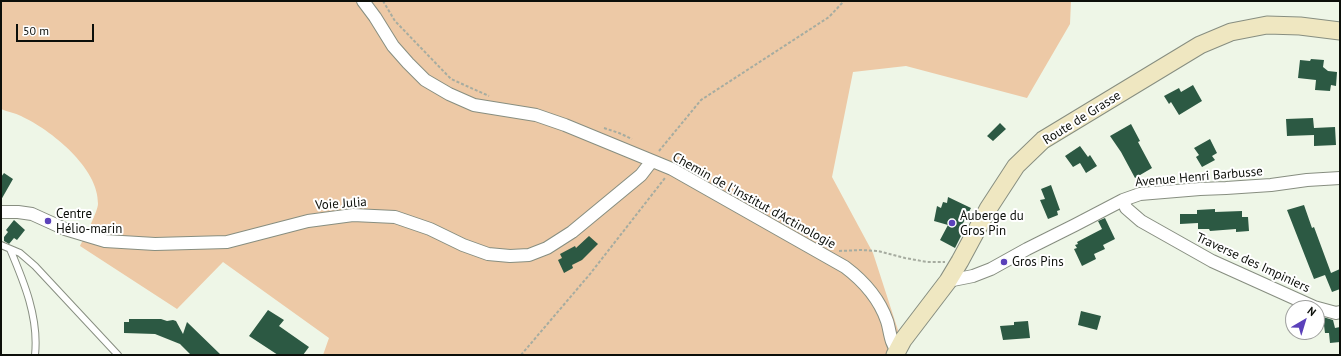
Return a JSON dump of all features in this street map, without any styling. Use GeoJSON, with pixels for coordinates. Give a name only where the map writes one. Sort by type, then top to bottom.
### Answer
{"type":"FeatureCollection","features":[{"type":"Feature","properties":{"kind":"main road","name":"Route de Grasse"},"geometry":{"type":"LineString","coordinates":[[896,352],[948,281],[988,209],[1016,166],[1043,140],[1200,45],[1231,32],[1267,25],[1300,26],[1340,31]]}},
{"type":"Feature","properties":{"kind":"street","name":"Chemin de l'Institut d'Actinologie"},"geometry":{"type":"LineString","coordinates":[[363,1],[393,46],[408,64],[425,80],[449,94],[474,105],[536,115],[565,125],[651,162],[672,169],[845,267],[868,286],[880,304],[896,352]]}},
{"type":"Feature","properties":{"kind":"street","name":"Voie Julia"},"geometry":{"type":"LineString","coordinates":[[1,212],[32,214],[65,229],[105,241],[155,244],[227,242],[308,221],[353,215],[395,217],[430,228],[463,246],[488,254],[510,256],[529,255],[547,248],[572,232],[641,175],[651,162]]}},
{"type":"Feature","properties":{"kind":"street","name":"Avenue Henri Barbusse"},"geometry":{"type":"LineString","coordinates":[[948,281],[982,273],[1123,200],[1140,194],[1263,186],[1307,180],[1340,178]]}},
{"type":"Feature","properties":{"kind":"street","name":"Traverse des Impiniers"},"geometry":{"type":"LineString","coordinates":[[1123,200],[1126,208],[1141,221],[1212,261],[1314,307],[1340,312]]}},
{"type":"Feature","properties":{"kind":"street"},"geometry":{"type":"LineString","coordinates":[[960,261],[982,273]]}},
{"type":"Feature","properties":{"kind":"lane"},"geometry":{"type":"LineString","coordinates":[[1,245],[20,253],[36,266],[119,355],[124,355]]}},
{"type":"Feature","properties":{"kind":"lane"},"geometry":{"type":"LineString","coordinates":[[10,249],[24,282],[34,319],[36,345],[35,355]]}},
{"type":"Feature","properties":{"kind":"path"},"geometry":{"type":"LineString","coordinates":[[383,1],[395,21],[452,79],[492,97]]}},
{"type":"Feature","properties":{"kind":"path"},"geometry":{"type":"LineString","coordinates":[[651,162],[701,100],[829,17],[844,1]]}},
{"type":"Feature","properties":{"kind":"path"},"geometry":{"type":"LineString","coordinates":[[597,126],[619,133],[632,140]]}},
{"type":"Feature","properties":{"kind":"path"},"geometry":{"type":"LineString","coordinates":[[521,355],[590,274],[672,169]]}},
{"type":"Feature","properties":{"kind":"path"},"geometry":{"type":"LineString","coordinates":[[822,254],[839,251],[861,250],[878,251],[927,262],[960,261]]}},
{"type":"Feature","properties":{"kind":"shaded area"},"geometry":{"type":"Polygon","coordinates":[[[1,1],[1071,1],[1070,24],[1027,98],[906,66],[853,72],[832,177],[873,253],[906,355],[323,355],[329,338],[223,262],[177,309],[80,246],[98,204],[96,190],[91,177],[71,152],[46,131],[21,116],[1,109],[1,1]]]}},
{"type":"Feature","properties":{"kind":"building"},"geometry":{"type":"Polygon","coordinates":[[[1311,59],[1324,60],[1323,67],[1328,71],[1337,72],[1336,86],[1331,85],[1330,91],[1315,90],[1316,80],[1298,78],[1300,60],[1310,61],[1311,59]]]}},
{"type":"Feature","properties":{"kind":"building"},"geometry":{"type":"Polygon","coordinates":[[[1193,85],[1202,101],[1179,115],[1171,102],[1169,104],[1164,96],[1179,88],[1181,92],[1193,85]]]}},
{"type":"Feature","properties":{"kind":"building"},"geometry":{"type":"Polygon","coordinates":[[[1313,118],[1314,128],[1335,127],[1336,145],[1314,146],[1314,135],[1287,136],[1286,119],[1313,118]]]}},
{"type":"Feature","properties":{"kind":"building"},"geometry":{"type":"Polygon","coordinates":[[[1000,123],[1006,129],[993,141],[987,136],[1000,123]]]}},
{"type":"Feature","properties":{"kind":"building"},"geometry":{"type":"Polygon","coordinates":[[[1131,124],[1140,141],[1138,142],[1152,168],[1135,178],[1121,152],[1110,136],[1131,124]]]}},
{"type":"Feature","properties":{"kind":"building"},"geometry":{"type":"Polygon","coordinates":[[[1210,139],[1217,153],[1212,156],[1215,160],[1202,167],[1196,157],[1199,155],[1194,148],[1210,139]]]}},
{"type":"Feature","properties":{"kind":"building"},"geometry":{"type":"Polygon","coordinates":[[[1080,146],[1088,157],[1090,155],[1097,166],[1086,173],[1080,163],[1073,167],[1065,156],[1080,146]]]}},
{"type":"Feature","properties":{"kind":"building"},"geometry":{"type":"Polygon","coordinates":[[[4,173],[13,179],[1,200],[1,177],[4,173]]]}},
{"type":"Feature","properties":{"kind":"building"},"geometry":{"type":"Polygon","coordinates":[[[1051,185],[1060,210],[1057,211],[1058,215],[1048,219],[1040,200],[1045,199],[1041,189],[1051,185]]]}},
{"type":"Feature","properties":{"kind":"building","name":"Auberge du Gros Pin"},"geometry":{"type":"Polygon","coordinates":[[[948,197],[971,208],[960,229],[963,232],[955,248],[940,240],[948,225],[934,221],[937,206],[941,208],[943,202],[947,203],[948,197]]]}},
{"type":"Feature","properties":{"kind":"building"},"geometry":{"type":"Polygon","coordinates":[[[1304,205],[1331,273],[1340,269],[1340,289],[1332,292],[1325,275],[1314,279],[1287,210],[1304,205]]]}},
{"type":"Feature","properties":{"kind":"building"},"geometry":{"type":"Polygon","coordinates":[[[1215,209],[1215,212],[1242,211],[1242,217],[1248,217],[1249,231],[1236,232],[1236,229],[1210,231],[1209,229],[1198,229],[1198,223],[1180,224],[1180,214],[1197,214],[1197,210],[1215,209]]]}},
{"type":"Feature","properties":{"kind":"building"},"geometry":{"type":"Polygon","coordinates":[[[1105,218],[1115,239],[1103,245],[1105,249],[1094,254],[1096,259],[1082,266],[1074,249],[1077,248],[1075,245],[1078,244],[1077,242],[1102,229],[1098,221],[1105,218]]]}},
{"type":"Feature","properties":{"kind":"building"},"geometry":{"type":"Polygon","coordinates":[[[14,220],[25,230],[17,240],[14,238],[9,244],[4,241],[4,237],[8,232],[6,230],[14,220]]]}},
{"type":"Feature","properties":{"kind":"building"},"geometry":{"type":"Polygon","coordinates":[[[589,236],[598,244],[582,260],[572,265],[573,268],[564,273],[558,260],[562,258],[560,254],[575,246],[576,248],[589,236]]]}},
{"type":"Feature","properties":{"kind":"building"},"geometry":{"type":"Polygon","coordinates":[[[268,310],[284,320],[279,326],[309,347],[303,355],[278,355],[249,336],[268,310]]]}},
{"type":"Feature","properties":{"kind":"building"},"geometry":{"type":"Polygon","coordinates":[[[1081,311],[1101,316],[1097,330],[1078,325],[1081,311]]]}},
{"type":"Feature","properties":{"kind":"building"},"geometry":{"type":"Polygon","coordinates":[[[1325,318],[1333,320],[1335,328],[1340,327],[1340,342],[1330,343],[1329,333],[1325,333],[1325,318]]]}},
{"type":"Feature","properties":{"kind":"building"},"geometry":{"type":"Polygon","coordinates":[[[129,319],[173,320],[176,321],[183,334],[187,322],[221,355],[191,355],[180,344],[155,334],[124,333],[124,322],[129,322],[129,319]]]}},
{"type":"Feature","properties":{"kind":"building"},"geometry":{"type":"Polygon","coordinates":[[[1028,321],[1030,338],[1003,340],[1000,326],[1014,325],[1014,322],[1028,321]]]}},
{"type":"Feature","properties":{"kind":"place","name":"Centre Hélio-marin"},"geometry":{"type":"Point","coordinates":[48,221]}},
{"type":"Feature","properties":{"kind":"place","name":"Auberge du Gros Pin"},"geometry":{"type":"Point","coordinates":[952,223]}},
{"type":"Feature","properties":{"kind":"place","name":"Gros Pins"},"geometry":{"type":"Point","coordinates":[1004,262]}}]}
